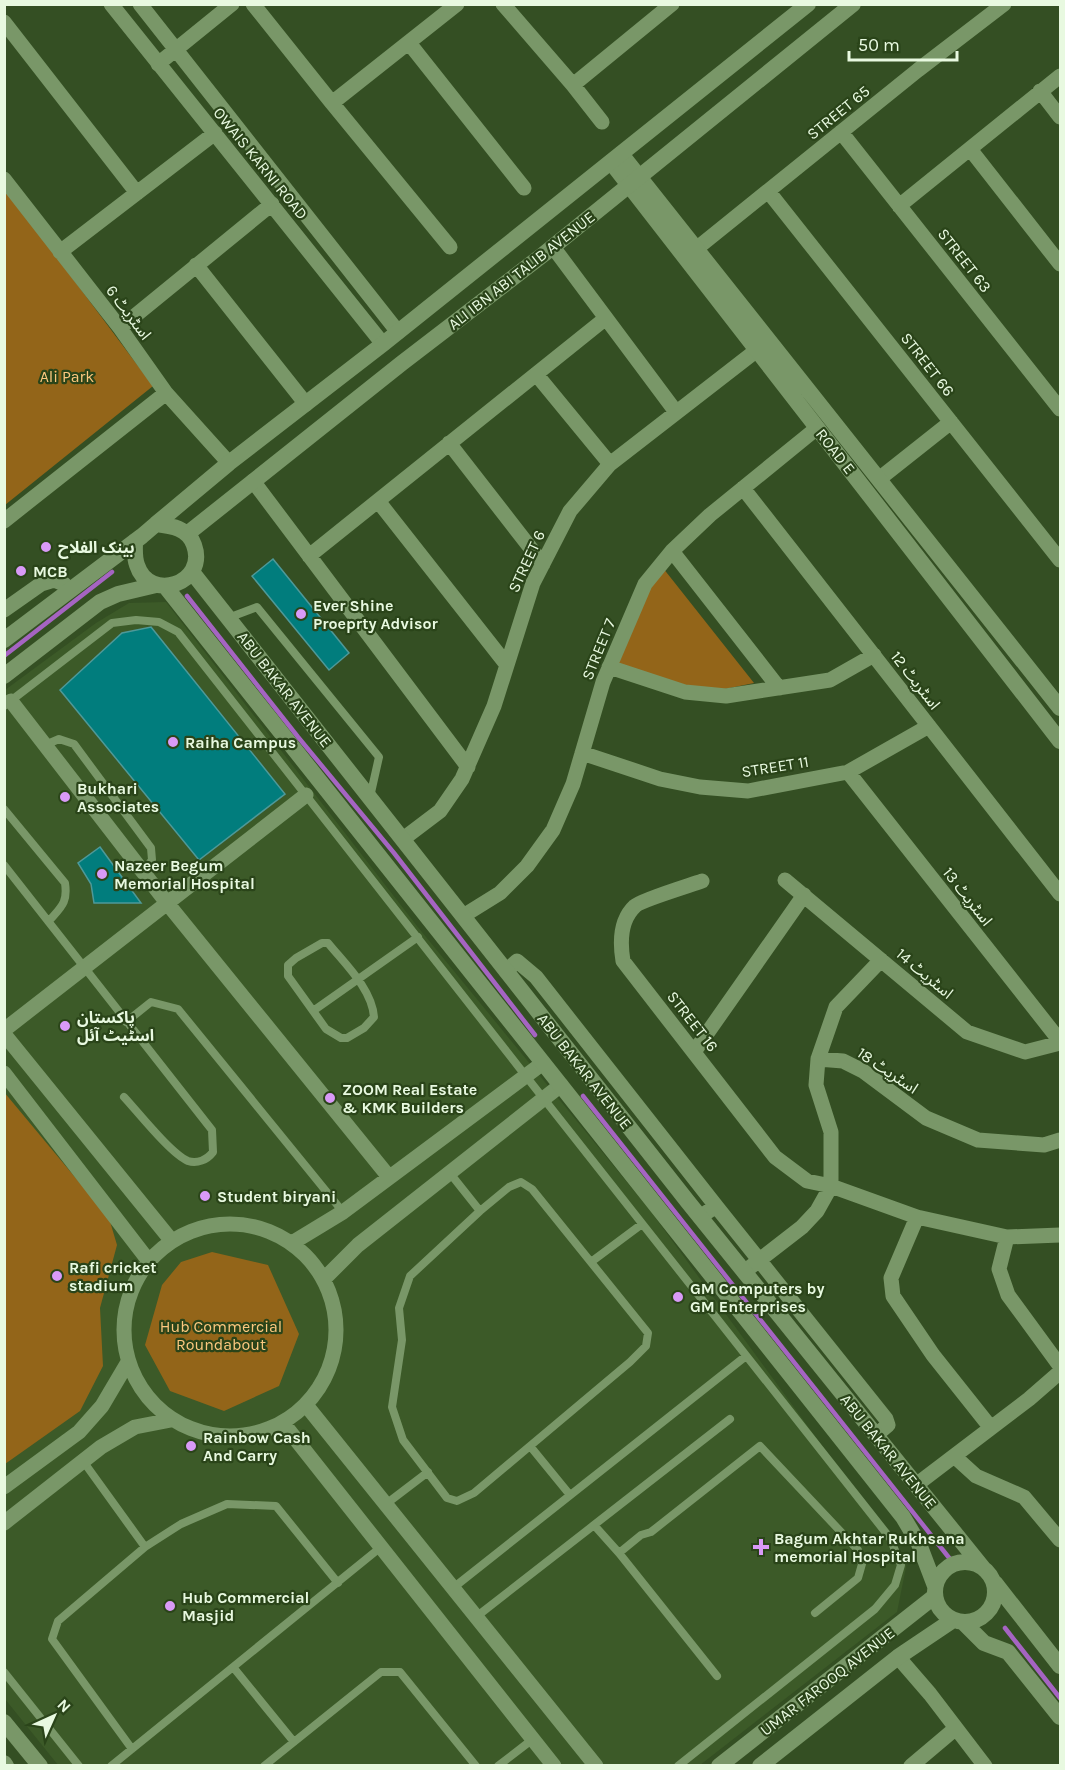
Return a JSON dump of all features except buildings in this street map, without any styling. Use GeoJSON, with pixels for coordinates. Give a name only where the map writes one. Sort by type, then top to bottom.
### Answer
{"type":"FeatureCollection","features":[{"type":"Feature","properties":{"kind":"main road","name":"ALI IBN ABI TALIB AVENUE"},"geometry":{"type":"LineString","coordinates":[[156,524],[229,463],[383,344],[808,4]]}},
{"type":"Feature","properties":{"kind":"main road","name":"ALI IBN ABI TALIB AVENUE"},"geometry":{"type":"LineString","coordinates":[[187,534],[402,363],[553,247],[853,4]]}},
{"type":"Feature","properties":{"kind":"main road","name":"ROAD E"},"geometry":{"type":"LineString","coordinates":[[616,158],[696,249],[1060,708]]}},
{"type":"Feature","properties":{"kind":"main road","name":"ROAD E"},"geometry":{"type":"LineString","coordinates":[[634,180],[757,350],[1060,741]]}},
{"type":"Feature","properties":{"kind":"main road"},"geometry":{"type":"LineString","coordinates":[[4,640],[156,524],[178,528],[193,542],[196,562],[192,572],[185,580],[176,585],[161,585],[118,594],[100,602],[4,676]]}},
{"type":"Feature","properties":{"kind":"main road"},"geometry":{"type":"LineString","coordinates":[[135,542],[136,564],[141,573],[147,580],[161,585]]}},
{"type":"Feature","properties":{"kind":"main road","name":"ABU BAKAR AVENUE"},"geometry":{"type":"LineString","coordinates":[[192,572],[700,1218],[983,1568]]}},
{"type":"Feature","properties":{"kind":"main road","name":"ABU BAKAR AVENUE"},"geometry":{"type":"LineString","coordinates":[[161,585],[903,1517],[920,1544],[935,1591]]}},
{"type":"Feature","properties":{"kind":"main road"},"geometry":{"type":"LineString","coordinates":[[1060,1666],[983,1568],[974,1563],[964,1562],[945,1569],[939,1576],[935,1591],[938,1606],[944,1614],[958,1621],[984,1643],[1008,1652],[1060,1717]]}},
{"type":"Feature","properties":{"kind":"main road"},"geometry":{"type":"LineString","coordinates":[[958,1621],[972,1621],[988,1611],[993,1603],[995,1583]]}},
{"type":"Feature","properties":{"kind":"main road","name":"UMAR FAROOQ AVENUE"},"geometry":{"type":"LineString","coordinates":[[719,1766],[935,1591]]}},
{"type":"Feature","properties":{"kind":"main road","name":"UMAR FAROOQ AVENUE"},"geometry":{"type":"LineString","coordinates":[[760,1766],[898,1657],[958,1621]]}},
{"type":"Feature","properties":{"kind":"main road"},"geometry":{"type":"LineString","coordinates":[[4,1722],[40,1766]]}},
{"type":"Feature","properties":{"kind":"street","name":"OWAIS KARNI ROAD"},"geometry":{"type":"LineString","coordinates":[[111,4],[383,344]]}},
{"type":"Feature","properties":{"kind":"street","name":"OWAIS KARNI ROAD"},"geometry":{"type":"LineString","coordinates":[[140,4],[398,332]]}},
{"type":"Feature","properties":{"kind":"street"},"geometry":{"type":"LineString","coordinates":[[158,64],[232,4]]}},
{"type":"Feature","properties":{"kind":"street"},"geometry":{"type":"LineString","coordinates":[[253,4],[450,247]]}},
{"type":"Feature","properties":{"kind":"street"},"geometry":{"type":"LineString","coordinates":[[332,103],[457,4]]}},
{"type":"Feature","properties":{"kind":"street"},"geometry":{"type":"LineString","coordinates":[[573,85],[672,4]]}},
{"type":"Feature","properties":{"kind":"street","name":"STREET 65"},"geometry":{"type":"LineString","coordinates":[[696,249],[1004,4]]}},
{"type":"Feature","properties":{"kind":"street"},"geometry":{"type":"LineString","coordinates":[[510,7],[602,122]]}},
{"type":"Feature","properties":{"kind":"street"},"geometry":{"type":"LineString","coordinates":[[4,22],[137,193]]}},
{"type":"Feature","properties":{"kind":"street"},"geometry":{"type":"LineString","coordinates":[[409,43],[524,188]]}},
{"type":"Feature","properties":{"kind":"street"},"geometry":{"type":"LineString","coordinates":[[899,206],[1060,76]]}},
{"type":"Feature","properties":{"kind":"street"},"geometry":{"type":"LineString","coordinates":[[1040,91],[1060,117]]}},
{"type":"Feature","properties":{"kind":"street","name":"STREET 63"},"geometry":{"type":"LineString","coordinates":[[841,132],[1059,406]]}},
{"type":"Feature","properties":{"kind":"street"},"geometry":{"type":"LineString","coordinates":[[60,252],[215,133]]}},
{"type":"Feature","properties":{"kind":"street"},"geometry":{"type":"LineString","coordinates":[[969,149],[1060,264]]}},
{"type":"Feature","properties":{"kind":"street","name":"اسٹریٹ 6"},"geometry":{"type":"LineString","coordinates":[[4,179],[120,328],[166,393],[229,463]]}},
{"type":"Feature","properties":{"kind":"street","name":"STREET 66"},"geometry":{"type":"LineString","coordinates":[[768,191],[1060,560]]}},
{"type":"Feature","properties":{"kind":"street"},"geometry":{"type":"LineString","coordinates":[[120,328],[272,204]]}},
{"type":"Feature","properties":{"kind":"street"},"geometry":{"type":"LineString","coordinates":[[553,247],[676,412]]}},
{"type":"Feature","properties":{"kind":"street"},"geometry":{"type":"LineString","coordinates":[[196,265],[306,404]]}},
{"type":"Feature","properties":{"kind":"street"},"geometry":{"type":"LineString","coordinates":[[309,556],[606,318]]}},
{"type":"Feature","properties":{"kind":"street","name":"STREET 6"},"geometry":{"type":"LineString","coordinates":[[403,839],[440,811],[462,779],[494,706],[533,583],[570,511],[610,464],[757,350]]}},
{"type":"Feature","properties":{"kind":"street"},"geometry":{"type":"LineString","coordinates":[[536,374],[610,464]]}},
{"type":"Feature","properties":{"kind":"street"},"geometry":{"type":"LineString","coordinates":[[4,521],[166,393]]}},
{"type":"Feature","properties":{"kind":"street"},"geometry":{"type":"LineString","coordinates":[[879,479],[951,422]]}},
{"type":"Feature","properties":{"kind":"street","name":"STREET 7"},"geometry":{"type":"LineString","coordinates":[[463,916],[500,893],[527,866],[553,830],[573,784],[603,682],[645,584],[672,551],[710,514],[817,428]]}},
{"type":"Feature","properties":{"kind":"street"},"geometry":{"type":"LineString","coordinates":[[450,443],[543,564]]}},
{"type":"Feature","properties":{"kind":"street"},"geometry":{"type":"LineString","coordinates":[[254,481],[468,767]]}},
{"type":"Feature","properties":{"kind":"street","name":"اسٹریٹ 12"},"geometry":{"type":"LineString","coordinates":[[743,488],[1060,894]]}},
{"type":"Feature","properties":{"kind":"street"},"geometry":{"type":"LineString","coordinates":[[378,501],[507,665]]}},
{"type":"Feature","properties":{"kind":"street"},"geometry":{"type":"LineString","coordinates":[[672,551],[779,688]]}},
{"type":"Feature","properties":{"kind":"street"},"geometry":{"type":"LineString","coordinates":[[4,610],[41,584],[54,580],[64,584],[69,590]]}},
{"type":"Feature","properties":{"kind":"street"},"geometry":{"type":"LineString","coordinates":[[609,667],[685,692],[726,696],[830,680],[874,655]]}},
{"type":"Feature","properties":{"kind":"street"},"geometry":{"type":"LineString","coordinates":[[8,704],[45,745],[167,903],[389,1177]]}},
{"type":"Feature","properties":{"kind":"street","name":"STREET 11"},"geometry":{"type":"LineString","coordinates":[[582,753],[660,779],[700,787],[748,791],[848,772],[929,726]]}},
{"type":"Feature","properties":{"kind":"street","name":"اسٹریٹ 13"},"geometry":{"type":"LineString","coordinates":[[848,772],[1060,1042]]}},
{"type":"Feature","properties":{"kind":"street"},"geometry":{"type":"LineString","coordinates":[[171,1240],[4,1032],[306,795]]}},
{"type":"Feature","properties":{"kind":"street","name":"اسٹریٹ 14"},"geometry":{"type":"LineString","coordinates":[[785,879],[967,1032],[1024,1052],[1060,1042]]}},
{"type":"Feature","properties":{"kind":"street","name":"STREET 16"},"geometry":{"type":"LineString","coordinates":[[702,881],[635,905],[626,920],[620,943],[623,960],[775,1157],[807,1181],[831,1186],[917,1217],[1007,1237],[1060,1235]]}},
{"type":"Feature","properties":{"kind":"street"},"geometry":{"type":"LineString","coordinates":[[694,1052],[804,895]]}},
{"type":"Feature","properties":{"kind":"street"},"geometry":{"type":"LineString","coordinates":[[744,1272],[802,1227],[817,1211],[831,1186],[831,1132],[816,1085],[818,1059],[836,1007],[881,960]]}},
{"type":"Feature","properties":{"kind":"street"},"geometry":{"type":"LineString","coordinates":[[506,970],[517,961],[536,977],[886,1419],[888,1425],[876,1435]]}},
{"type":"Feature","properties":{"kind":"street","name":"اسٹریٹ 18"},"geometry":{"type":"LineString","coordinates":[[818,1059],[843,1061],[863,1071],[926,1118],[978,1140],[1044,1145],[1060,1140]]}},
{"type":"Feature","properties":{"kind":"street"},"geometry":{"type":"LineString","coordinates":[[292,1243],[343,1212],[543,1063]]}},
{"type":"Feature","properties":{"kind":"street"},"geometry":{"type":"LineString","coordinates":[[4,1073],[148,1260]]}},
{"type":"Feature","properties":{"kind":"street"},"geometry":{"type":"LineString","coordinates":[[324,1279],[358,1245],[561,1085]]}},
{"type":"Feature","properties":{"kind":"street"},"geometry":{"type":"LineString","coordinates":[[700,1218],[716,1206]]}},
{"type":"Feature","properties":{"kind":"street"},"geometry":{"type":"LineString","coordinates":[[917,1217],[891,1278],[893,1296],[933,1355],[991,1428]]}},
{"type":"Feature","properties":{"kind":"street"},"geometry":{"type":"LineString","coordinates":[[232,1223],[263,1228],[292,1243],[310,1259],[324,1279],[335,1311],[336,1345],[326,1378],[306,1405],[283,1423],[256,1434],[227,1437],[198,1432],[171,1420],[145,1395],[128,1362],[122,1326],[130,1290],[148,1260],[171,1240],[200,1227],[232,1223]]}},
{"type":"Feature","properties":{"kind":"street"},"geometry":{"type":"LineString","coordinates":[[1007,1237],[999,1269],[1008,1295],[1060,1366]]}},
{"type":"Feature","properties":{"kind":"street"},"geometry":{"type":"LineString","coordinates":[[4,1487],[79,1432],[102,1406],[128,1362]]}},
{"type":"Feature","properties":{"kind":"street"},"geometry":{"type":"LineString","coordinates":[[916,1485],[1060,1372]]}},
{"type":"Feature","properties":{"kind":"street"},"geometry":{"type":"LineString","coordinates":[[306,1405],[596,1766]]}},
{"type":"Feature","properties":{"kind":"street"},"geometry":{"type":"LineString","coordinates":[[4,1523],[101,1447],[135,1427],[171,1420]]}},
{"type":"Feature","properties":{"kind":"street"},"geometry":{"type":"LineString","coordinates":[[283,1423],[554,1766]]}},
{"type":"Feature","properties":{"kind":"street"},"geometry":{"type":"LineString","coordinates":[[954,1456],[976,1476],[1024,1497],[1060,1540]]}},
{"type":"Feature","properties":{"kind":"street"},"geometry":{"type":"LineString","coordinates":[[898,1657],[985,1766]]}},
{"type":"Feature","properties":{"kind":"street"},"geometry":{"type":"LineString","coordinates":[[911,1766],[956,1728]]}},
{"type":"Feature","properties":{"kind":"lane"},"geometry":{"type":"LineString","coordinates":[[228,618],[257,607],[379,757],[370,797]]}},
{"type":"Feature","properties":{"kind":"lane"},"geometry":{"type":"LineString","coordinates":[[8,704],[112,623],[136,620],[159,622],[178,632],[890,1538],[901,1565],[895,1585],[875,1609],[678,1766]]}},
{"type":"Feature","properties":{"kind":"lane"},"geometry":{"type":"LineString","coordinates":[[45,745],[59,739],[74,744],[151,848],[152,860],[143,872]]}},
{"type":"Feature","properties":{"kind":"lane"},"geometry":{"type":"LineString","coordinates":[[4,809],[65,883],[67,896],[49,921]]}},
{"type":"Feature","properties":{"kind":"lane"},"geometry":{"type":"LineString","coordinates":[[4,865],[212,1130],[213,1152],[199,1162],[188,1161],[174,1151],[124,1097]]}},
{"type":"Feature","properties":{"kind":"lane"},"geometry":{"type":"LineString","coordinates":[[313,1011],[418,937]]}},
{"type":"Feature","properties":{"kind":"lane"},"geometry":{"type":"LineString","coordinates":[[328,943],[358,981],[374,1008],[374,1017],[364,1028],[347,1038],[341,1038],[326,1029],[313,1011],[288,976],[288,965],[296,958],[328,943]]}},
{"type":"Feature","properties":{"kind":"lane"},"geometry":{"type":"LineString","coordinates":[[126,1022],[151,1002],[178,1009],[343,1212]]}},
{"type":"Feature","properties":{"kind":"lane"},"geometry":{"type":"LineString","coordinates":[[449,1172],[480,1211]]}},
{"type":"Feature","properties":{"kind":"lane"},"geometry":{"type":"LineString","coordinates":[[521,1182],[532,1189],[591,1262],[648,1334],[646,1346],[622,1369],[474,1493],[458,1502],[447,1498],[403,1440],[392,1407],[402,1340],[399,1308],[410,1276],[480,1211],[509,1187],[521,1182]]}},
{"type":"Feature","properties":{"kind":"lane"},"geometry":{"type":"LineString","coordinates":[[591,1262],[642,1224]]}},
{"type":"Feature","properties":{"kind":"lane"},"geometry":{"type":"LineString","coordinates":[[453,1588],[746,1356]]}},
{"type":"Feature","properties":{"kind":"lane"},"geometry":{"type":"LineString","coordinates":[[476,1617],[730,1419]]}},
{"type":"Feature","properties":{"kind":"lane"},"geometry":{"type":"LineString","coordinates":[[530,1446],[570,1495]]}},
{"type":"Feature","properties":{"kind":"lane"},"geometry":{"type":"LineString","coordinates":[[619,1553],[641,1535],[651,1532],[760,1446],[858,1550],[862,1564],[858,1578],[816,1613]]}},
{"type":"Feature","properties":{"kind":"lane"},"geometry":{"type":"LineString","coordinates":[[83,1461],[146,1547]]}},
{"type":"Feature","properties":{"kind":"lane"},"geometry":{"type":"LineString","coordinates":[[386,1504],[429,1473]]}},
{"type":"Feature","properties":{"kind":"lane"},"geometry":{"type":"LineString","coordinates":[[132,1749],[52,1639],[58,1622],[146,1547],[181,1524],[227,1504],[276,1506],[338,1583]]}},
{"type":"Feature","properties":{"kind":"lane"},"geometry":{"type":"LineString","coordinates":[[594,1526],[619,1553],[717,1676]]}},
{"type":"Feature","properties":{"kind":"lane"},"geometry":{"type":"LineString","coordinates":[[111,1766],[381,1547]]}},
{"type":"Feature","properties":{"kind":"lane"},"geometry":{"type":"LineString","coordinates":[[233,1667],[294,1742]]}},
{"type":"Feature","properties":{"kind":"lane"},"geometry":{"type":"LineString","coordinates":[[4,1672],[79,1766]]}},
{"type":"Feature","properties":{"kind":"lane"},"geometry":{"type":"LineString","coordinates":[[264,1766],[381,1672],[400,1672],[476,1766]]}},
{"type":"Feature","properties":{"kind":"lane"},"geometry":{"type":"LineString","coordinates":[[498,1766],[533,1739]]}},
{"type":"Feature","properties":{"kind":"shaded area"},"geometry":{"type":"Polygon","coordinates":[[[166,602],[417,926],[649,1209],[907,1562],[897,1612],[700,1765],[58,1765],[5,1699],[5,690],[96,623],[129,603],[166,602]]]}},
{"type":"Feature","properties":{"kind":"green space","name":"Ali Park"},"geometry":{"type":"Polygon","coordinates":[[[4,188],[153,386],[5,505],[4,188]]]}},
{"type":"Feature","properties":{"kind":"green space"},"geometry":{"type":"Polygon","coordinates":[[[663,568],[754,683],[720,690],[695,688],[616,664],[643,597],[663,568]]]}},
{"type":"Feature","properties":{"kind":"green space","name":"Rafi cricket stadium"},"geometry":{"type":"Polygon","coordinates":[[[4,1092],[109,1218],[117,1245],[100,1308],[103,1366],[80,1411],[5,1464],[4,1092]]]}},
{"type":"Feature","properties":{"kind":"green space","name":"Hub Commercial Roundabout"},"geometry":{"type":"Polygon","coordinates":[[[212,1252],[268,1265],[299,1334],[279,1386],[224,1411],[170,1391],[145,1345],[162,1285],[181,1262],[212,1252]]]}},
{"type":"Feature","properties":{"kind":"waterway"},"geometry":{"type":"LineString","coordinates":[[4,656],[112,572]]}},
{"type":"Feature","properties":{"kind":"waterway"},"geometry":{"type":"LineString","coordinates":[[187,596],[298,737],[394,853],[535,1035]]}},
{"type":"Feature","properties":{"kind":"waterway"},"geometry":{"type":"LineString","coordinates":[[583,1096],[950,1559]]}},
{"type":"Feature","properties":{"kind":"waterway"},"geometry":{"type":"LineString","coordinates":[[1005,1628],[1060,1698]]}},
{"type":"Feature","properties":{"kind":"place","name":"بینک الفلاح"},"geometry":{"type":"Point","coordinates":[46,547]}},
{"type":"Feature","properties":{"kind":"place","name":"MCB"},"geometry":{"type":"Point","coordinates":[21,571]}},
{"type":"Feature","properties":{"kind":"place","name":"Ever Shine Proeprty Advisor"},"geometry":{"type":"Point","coordinates":[301,614]}},
{"type":"Feature","properties":{"kind":"place","name":"Raiha Campus"},"geometry":{"type":"Point","coordinates":[173,742]}},
{"type":"Feature","properties":{"kind":"place","name":"Bukhari Associates"},"geometry":{"type":"Point","coordinates":[65,797]}},
{"type":"Feature","properties":{"kind":"place","name":"Nazeer Begum Memorial Hospital"},"geometry":{"type":"Point","coordinates":[102,874]}},
{"type":"Feature","properties":{"kind":"place","name":"پاکستان اسٹیٹ آئل"},"geometry":{"type":"Point","coordinates":[65,1026]}},
{"type":"Feature","properties":{"kind":"place","name":"ZOOM Real Estate & KMK Builders"},"geometry":{"type":"Point","coordinates":[330,1098]}},
{"type":"Feature","properties":{"kind":"place","name":"Student biryani"},"geometry":{"type":"Point","coordinates":[205,1196]}},
{"type":"Feature","properties":{"kind":"place","name":"Rafi cricket stadium"},"geometry":{"type":"Point","coordinates":[57,1276]}},
{"type":"Feature","properties":{"kind":"place","name":"GM Computers by GM Enterprises"},"geometry":{"type":"Point","coordinates":[678,1297]}},
{"type":"Feature","properties":{"kind":"place","name":"Rainbow Cash And Carry"},"geometry":{"type":"Point","coordinates":[191,1446]}},
{"type":"Feature","properties":{"kind":"place","name":"Bagum Akhtar Rukhsana memorial Hospital"},"geometry":{"type":"Point","coordinates":[761,1547]}},
{"type":"Feature","properties":{"kind":"place","name":"Hub Commercial Masjid"},"geometry":{"type":"Point","coordinates":[170,1606]}}]}
